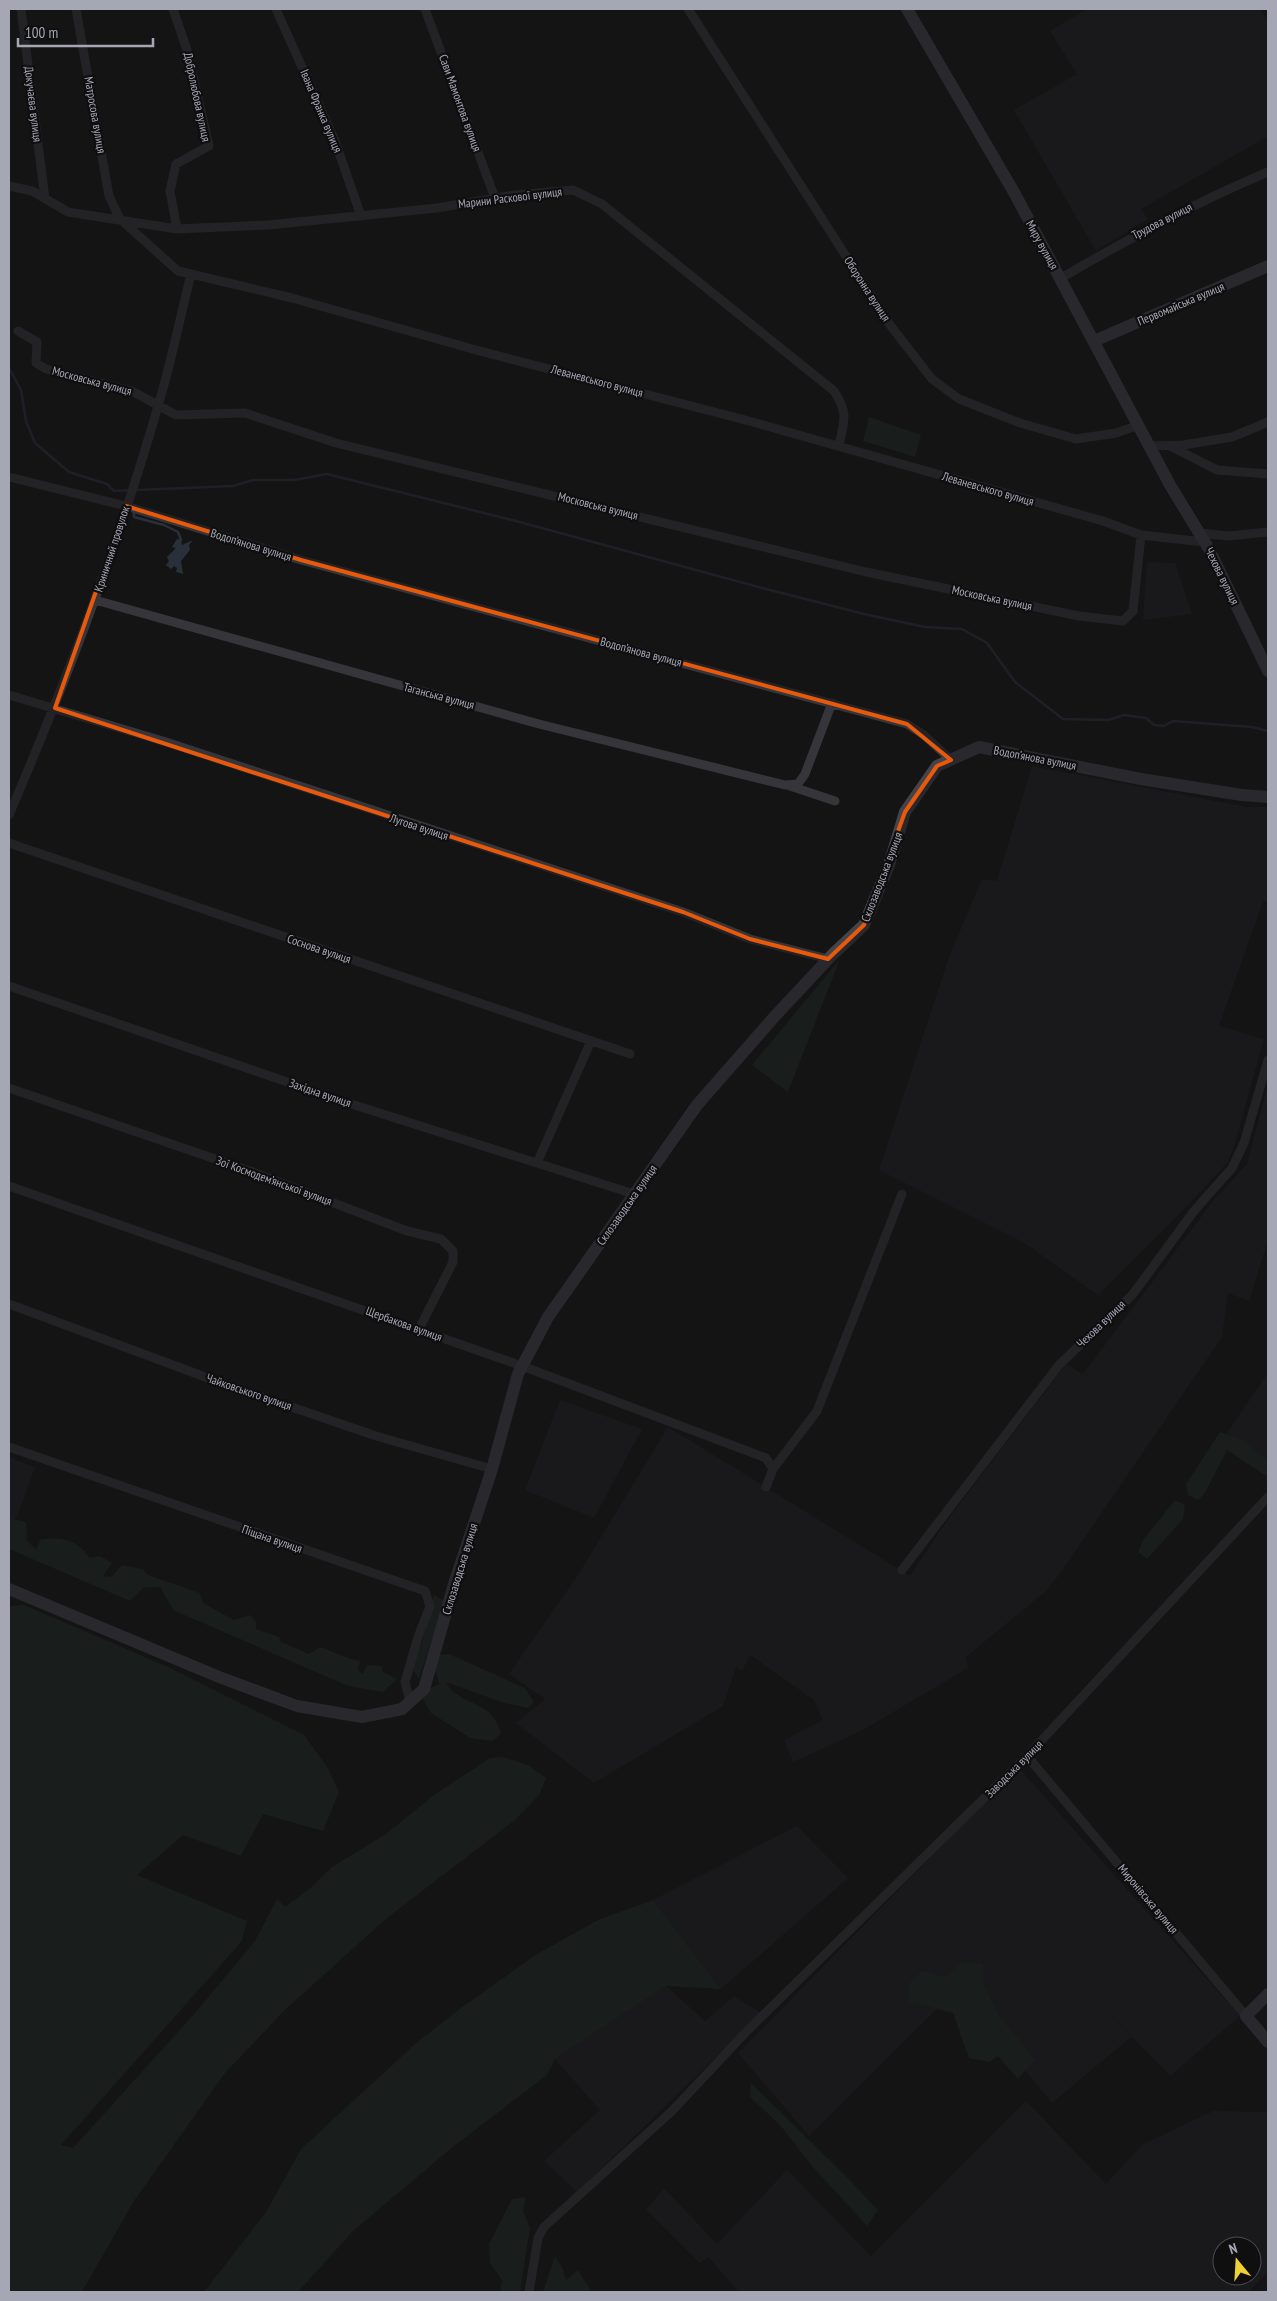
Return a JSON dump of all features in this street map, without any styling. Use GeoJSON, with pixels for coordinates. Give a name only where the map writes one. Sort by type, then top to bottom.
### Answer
{"type":"FeatureCollection","features":[{"type":"Feature","properties":{"kind":"street","name":"Докучаєва вулиця"},"geometry":{"type":"LineString","coordinates":[[21,9],[45,199]]}},
{"type":"Feature","properties":{"kind":"street","name":"Матросова вулиця"},"geometry":{"type":"LineString","coordinates":[[76,9],[108,196],[120,219]]}},
{"type":"Feature","properties":{"kind":"street","name":"Добролюбова вулиця"},"geometry":{"type":"LineString","coordinates":[[173,9],[187,50],[209,146],[176,164],[170,191],[176,229]]}},
{"type":"Feature","properties":{"kind":"street","name":"Івана Франка вулиця"},"geometry":{"type":"LineString","coordinates":[[276,9],[335,141],[361,216]]}},
{"type":"Feature","properties":{"kind":"street","name":"Сави Мамонтова вулиця"},"geometry":{"type":"LineString","coordinates":[[425,9],[495,198]]}},
{"type":"Feature","properties":{"kind":"street","name":"Оборонна вулиця"},"geometry":{"type":"LineString","coordinates":[[688,9],[890,325],[932,379],[959,399],[1020,423],[1076,438],[1116,433],[1138,425]]}},
{"type":"Feature","properties":{"kind":"street","name":"Миру вулиця"},"geometry":{"type":"LineString","coordinates":[[907,9],[1001,170],[1061,278],[1170,485]]}},
{"type":"Feature","properties":{"kind":"street","name":"Трудова вулиця"},"geometry":{"type":"LineString","coordinates":[[1061,278],[1139,232],[1268,172]]}},
{"type":"Feature","properties":{"kind":"street"},"geometry":{"type":"LineString","coordinates":[[9,186],[32,192],[68,212],[120,219]]}},
{"type":"Feature","properties":{"kind":"street","name":"Марини Раскової вулиця"},"geometry":{"type":"LineString","coordinates":[[120,219],[176,229],[268,225],[437,208],[495,198],[573,190],[602,204],[834,390],[843,405],[844,417],[839,446]]}},
{"type":"Feature","properties":{"kind":"street","name":"Леваневського вулиця"},"geometry":{"type":"LineString","coordinates":[[120,219],[178,271],[292,298],[476,350],[749,421],[1103,521],[1141,535],[1202,537],[1268,532]]}},
{"type":"Feature","properties":{"kind":"street","name":"Первомайська вулиця"},"geometry":{"type":"LineString","coordinates":[[1094,341],[1268,266]]}},
{"type":"Feature","properties":{"kind":"street","name":"Криничний провулок"},"geometry":{"type":"LineString","coordinates":[[9,815],[55,708],[95,600],[158,406],[190,274]]}},
{"type":"Feature","properties":{"kind":"street","name":"Московська вулиця"},"geometry":{"type":"LineString","coordinates":[[18,330],[37,342],[36,363],[46,369],[132,391],[176,415],[245,413],[346,445],[866,572],[1079,616],[1123,621],[1133,611],[1141,535]]}},
{"type":"Feature","properties":{"kind":"street"},"geometry":{"type":"LineString","coordinates":[[1150,446],[1183,445],[1232,437],[1268,422]]}},
{"type":"Feature","properties":{"kind":"street"},"geometry":{"type":"LineString","coordinates":[[1169,446],[1217,470],[1268,474]]}},
{"type":"Feature","properties":{"kind":"street","name":"Водоп’янова вулиця"},"geometry":{"type":"LineString","coordinates":[[9,477],[126,506],[301,560],[907,724],[924,735],[951,760],[979,747],[1141,779],[1242,795],[1268,797]]}},
{"type":"Feature","properties":{"kind":"street","name":"Чехова вулиця"},"geometry":{"type":"LineString","coordinates":[[1170,485],[1202,537],[1268,671]]}},
{"type":"Feature","properties":{"kind":"street","name":"Таганська вулиця"},"geometry":{"type":"LineString","coordinates":[[95,600],[539,724],[785,785],[835,801]]}},
{"type":"Feature","properties":{"kind":"street","name":"Лугова вулиця"},"geometry":{"type":"LineString","coordinates":[[9,695],[166,742],[683,912],[750,939],[828,959]]}},
{"type":"Feature","properties":{"kind":"street"},"geometry":{"type":"LineString","coordinates":[[785,785],[798,784],[805,774],[832,703]]}},
{"type":"Feature","properties":{"kind":"street","name":"Склозаводська вулиця"},"geometry":{"type":"LineString","coordinates":[[406,1706],[424,1690],[455,1581],[492,1469],[518,1374],[548,1317],[697,1105],[775,1016],[828,959],[864,925],[889,865],[905,812],[937,766],[951,760]]}},
{"type":"Feature","properties":{"kind":"street","name":"Соснова вулиця"},"geometry":{"type":"LineString","coordinates":[[9,844],[630,1054]]}},
{"type":"Feature","properties":{"kind":"street","name":"Західна вулиця"},"geometry":{"type":"LineString","coordinates":[[9,986],[345,1102],[634,1194]]}},
{"type":"Feature","properties":{"kind":"street"},"geometry":{"type":"LineString","coordinates":[[537,1163],[591,1041]]}},
{"type":"Feature","properties":{"kind":"street","name":"Чехова вулиця"},"geometry":{"type":"LineString","coordinates":[[902,1570],[1059,1365],[1133,1294],[1194,1211],[1232,1168],[1244,1143],[1268,1060]]}},
{"type":"Feature","properties":{"kind":"street","name":"Зої Космодем’янської вулиця"},"geometry":{"type":"LineString","coordinates":[[9,1088],[250,1172],[407,1231],[441,1239],[453,1252],[453,1262],[419,1329]]}},
{"type":"Feature","properties":{"kind":"street","name":"Щербакова вулиця"},"geometry":{"type":"LineString","coordinates":[[9,1186],[522,1366],[766,1458],[773,1468]]}},
{"type":"Feature","properties":{"kind":"street"},"geometry":{"type":"LineString","coordinates":[[766,1488],[773,1468],[817,1411],[902,1194]]}},
{"type":"Feature","properties":{"kind":"street","name":"Чайковського вулиця"},"geometry":{"type":"LineString","coordinates":[[9,1304],[216,1381],[367,1433],[492,1469]]}},
{"type":"Feature","properties":{"kind":"street","name":"Піщана вулиця"},"geometry":{"type":"LineString","coordinates":[[9,1447],[425,1591],[430,1606],[418,1637],[405,1682],[406,1706]]}},
{"type":"Feature","properties":{"kind":"street","name":"Заводська вулиця"},"geometry":{"type":"LineString","coordinates":[[529,2292],[538,2238],[544,2227],[672,2111],[748,2030],[1027,1756],[1268,1497]]}},
{"type":"Feature","properties":{"kind":"street"},"geometry":{"type":"LineString","coordinates":[[9,1589],[219,1677],[297,1706],[362,1717],[406,1706]]}},
{"type":"Feature","properties":{"kind":"street","name":"Миронівська вулиця"},"geometry":{"type":"LineString","coordinates":[[1027,1756],[1268,2042]]}},
{"type":"Feature","properties":{"kind":"street"},"geometry":{"type":"LineString","coordinates":[[1246,2016],[1268,1994]]}},
{"type":"Feature","properties":{"kind":"highlighted area"},"geometry":{"type":"Polygon","coordinates":[[[126,506],[301,560],[907,724],[951,760],[937,766],[905,812],[864,925],[828,959],[750,939],[683,912],[55,708],[126,506]]]}},
{"type":"Feature","properties":{"kind":"shaded area"},"geometry":{"type":"Polygon","coordinates":[[[1087,9],[1260,9],[1268,21],[1268,136],[1141,209],[1148,219],[1096,251],[1014,110],[1077,74],[1050,31],[1087,9]]]}},
{"type":"Feature","properties":{"kind":"shaded area"},"geometry":{"type":"Polygon","coordinates":[[[869,417],[921,435],[915,457],[863,441],[869,417]]]}},
{"type":"Feature","properties":{"kind":"shaded area"},"geometry":{"type":"Polygon","coordinates":[[[177,539],[181,540],[182,545],[193,540],[189,545],[190,550],[181,561],[183,574],[176,572],[177,568],[174,566],[171,569],[166,565],[169,561],[167,557],[176,548],[172,547],[177,539]]]}},
{"type":"Feature","properties":{"kind":"shaded area"},"geometry":{"type":"Polygon","coordinates":[[[1147,562],[1175,563],[1192,614],[1143,620],[1147,562]]]}},
{"type":"Feature","properties":{"kind":"shaded area"},"geometry":{"type":"Polygon","coordinates":[[[1032,766],[1247,807],[1268,807],[1268,901],[1263,901],[1219,1026],[1264,1039],[1233,1150],[1227,1163],[1192,1201],[1098,1295],[1023,1242],[879,1170],[949,957],[982,879],[997,881],[1032,766]]]}},
{"type":"Feature","properties":{"kind":"shaded area"},"geometry":{"type":"Polygon","coordinates":[[[840,959],[788,1092],[752,1065],[840,959]]]}},
{"type":"Feature","properties":{"kind":"shaded area"},"geometry":{"type":"Polygon","coordinates":[[[1268,1085],[1268,1240],[1249,1301],[1228,1293],[1222,1337],[1061,1572],[1046,1591],[966,1657],[968,1668],[861,1731],[793,1762],[784,1740],[823,1720],[814,1700],[750,1655],[742,1671],[736,1667],[723,1706],[594,1783],[516,1723],[545,1699],[509,1674],[578,1575],[668,1427],[910,1576],[946,1522],[1066,1364],[1083,1374],[1213,1201],[1247,1164],[1268,1085]]]}},
{"type":"Feature","properties":{"kind":"shaded area"},"geometry":{"type":"Polygon","coordinates":[[[1268,1373],[1268,1470],[1222,1440],[1268,1373]]]}},
{"type":"Feature","properties":{"kind":"shaded area"},"geometry":{"type":"Polygon","coordinates":[[[560,1400],[642,1429],[594,1518],[525,1490],[560,1400]]]}},
{"type":"Feature","properties":{"kind":"shaded area"},"geometry":{"type":"Polygon","coordinates":[[[1220,1432],[1243,1440],[1268,1461],[1268,1477],[1227,1450],[1205,1493],[1198,1500],[1188,1495],[1186,1484],[1220,1432]]]}},
{"type":"Feature","properties":{"kind":"shaded area"},"geometry":{"type":"Polygon","coordinates":[[[9,1457],[35,1467],[18,1514],[9,1529],[9,1457]]]}},
{"type":"Feature","properties":{"kind":"shaded area"},"geometry":{"type":"Polygon","coordinates":[[[1175,1500],[1185,1505],[1183,1519],[1147,1559],[1138,1552],[1143,1540],[1175,1500]]]}},
{"type":"Feature","properties":{"kind":"shaded area"},"geometry":{"type":"Polygon","coordinates":[[[9,1518],[26,1522],[27,1541],[36,1549],[41,1539],[56,1538],[75,1543],[90,1558],[100,1556],[112,1563],[103,1576],[111,1577],[122,1565],[143,1569],[148,1575],[200,1593],[203,1603],[234,1620],[250,1615],[256,1622],[256,1629],[279,1637],[281,1642],[309,1654],[320,1647],[360,1661],[358,1670],[363,1674],[367,1665],[381,1666],[383,1672],[397,1679],[383,1692],[348,1686],[173,1610],[160,1587],[143,1588],[130,1601],[9,1549],[9,1518]]]}},
{"type":"Feature","properties":{"kind":"shaded area"},"geometry":{"type":"Polygon","coordinates":[[[434,1594],[444,1601],[419,1679],[410,1666],[417,1648],[421,1646],[434,1594]]]}},
{"type":"Feature","properties":{"kind":"shaded area"},"geometry":{"type":"Polygon","coordinates":[[[24,1605],[168,1667],[304,1735],[328,1768],[339,1792],[323,1831],[263,1814],[241,1856],[183,1835],[137,1875],[247,1921],[242,1941],[61,2145],[73,2148],[195,2013],[255,1941],[277,1899],[285,1907],[313,1886],[332,1867],[386,1834],[434,1795],[490,1758],[503,1757],[528,1765],[546,1778],[539,1795],[515,1820],[387,1918],[286,2009],[225,2073],[134,2201],[82,2292],[9,2292],[9,1606],[24,1605]]]}},
{"type":"Feature","properties":{"kind":"shaded area"},"geometry":{"type":"Polygon","coordinates":[[[449,1654],[525,1688],[534,1702],[528,1708],[504,1703],[446,1682],[459,1696],[484,1708],[491,1714],[497,1722],[501,1734],[492,1741],[470,1738],[431,1713],[423,1699],[427,1690],[439,1684],[435,1668],[438,1655],[449,1654]]]}},
{"type":"Feature","properties":{"kind":"shaded area"},"geometry":{"type":"Polygon","coordinates":[[[1019,1768],[1240,2016],[1170,2076],[1107,2011],[1131,2037],[1052,2103],[957,1989],[809,2136],[738,2053],[1019,1768]]]}},
{"type":"Feature","properties":{"kind":"shaded area"},"geometry":{"type":"Polygon","coordinates":[[[797,1826],[848,1878],[721,1989],[653,1900],[797,1826]]]}},
{"type":"Feature","properties":{"kind":"shaded area"},"geometry":{"type":"Polygon","coordinates":[[[653,1900],[721,1989],[666,1986],[555,2059],[547,2075],[449,2150],[353,2231],[298,2292],[204,2292],[266,2212],[301,2149],[415,2044],[461,2008],[537,1954],[598,1920],[653,1900]]]}},
{"type":"Feature","properties":{"kind":"shaded area"},"geometry":{"type":"Polygon","coordinates":[[[963,1962],[983,1964],[984,1986],[998,2014],[1035,2060],[1018,2079],[998,2056],[989,2062],[969,2058],[953,2013],[910,2002],[908,1985],[922,1971],[945,1977],[963,1962]]]}},
{"type":"Feature","properties":{"kind":"shaded area"},"geometry":{"type":"Polygon","coordinates":[[[666,1986],[705,2021],[734,1996],[761,2013],[577,2192],[544,2161],[600,2110],[555,2059],[666,1986]]]}},
{"type":"Feature","properties":{"kind":"shaded area"},"geometry":{"type":"Polygon","coordinates":[[[751,2083],[878,2210],[867,2226],[812,2166],[780,2125],[750,2097],[751,2083]]]}},
{"type":"Feature","properties":{"kind":"shaded area"},"geometry":{"type":"Polygon","coordinates":[[[1026,2101],[1106,2184],[1142,2145],[1213,2111],[1268,2112],[1268,2271],[1262,2278],[1262,2236],[1212,2236],[1212,2286],[1254,2286],[1249,2292],[739,2292],[708,2257],[700,2263],[646,2210],[664,2188],[717,2244],[787,2170],[871,2256],[1026,2101]]]}},
{"type":"Feature","properties":{"kind":"shaded area"},"geometry":{"type":"Polygon","coordinates":[[[526,2197],[523,2211],[530,2228],[520,2292],[500,2292],[502,2280],[490,2263],[489,2244],[512,2199],[526,2197]]]}},
{"type":"Feature","properties":{"kind":"shaded area"},"geometry":{"type":"Polygon","coordinates":[[[555,2256],[562,2267],[566,2280],[578,2270],[590,2289],[589,2292],[543,2292],[555,2256]]]}},
{"type":"Feature","properties":{"kind":"waterway"},"geometry":{"type":"LineString","coordinates":[[9,368],[21,390],[26,421],[35,443],[69,472],[107,484],[114,491],[233,486],[253,480],[294,480],[327,474],[516,521],[864,614],[925,627],[962,629],[987,643],[1015,682],[1063,719],[1108,720],[1124,715],[1146,718],[1154,725],[1164,726],[1173,721],[1252,727],[1268,731]]}},
{"type":"Feature","properties":{"kind":"waterway"},"geometry":{"type":"LineString","coordinates":[[134,512],[134,517],[164,525],[178,532],[181,540]]}}]}
